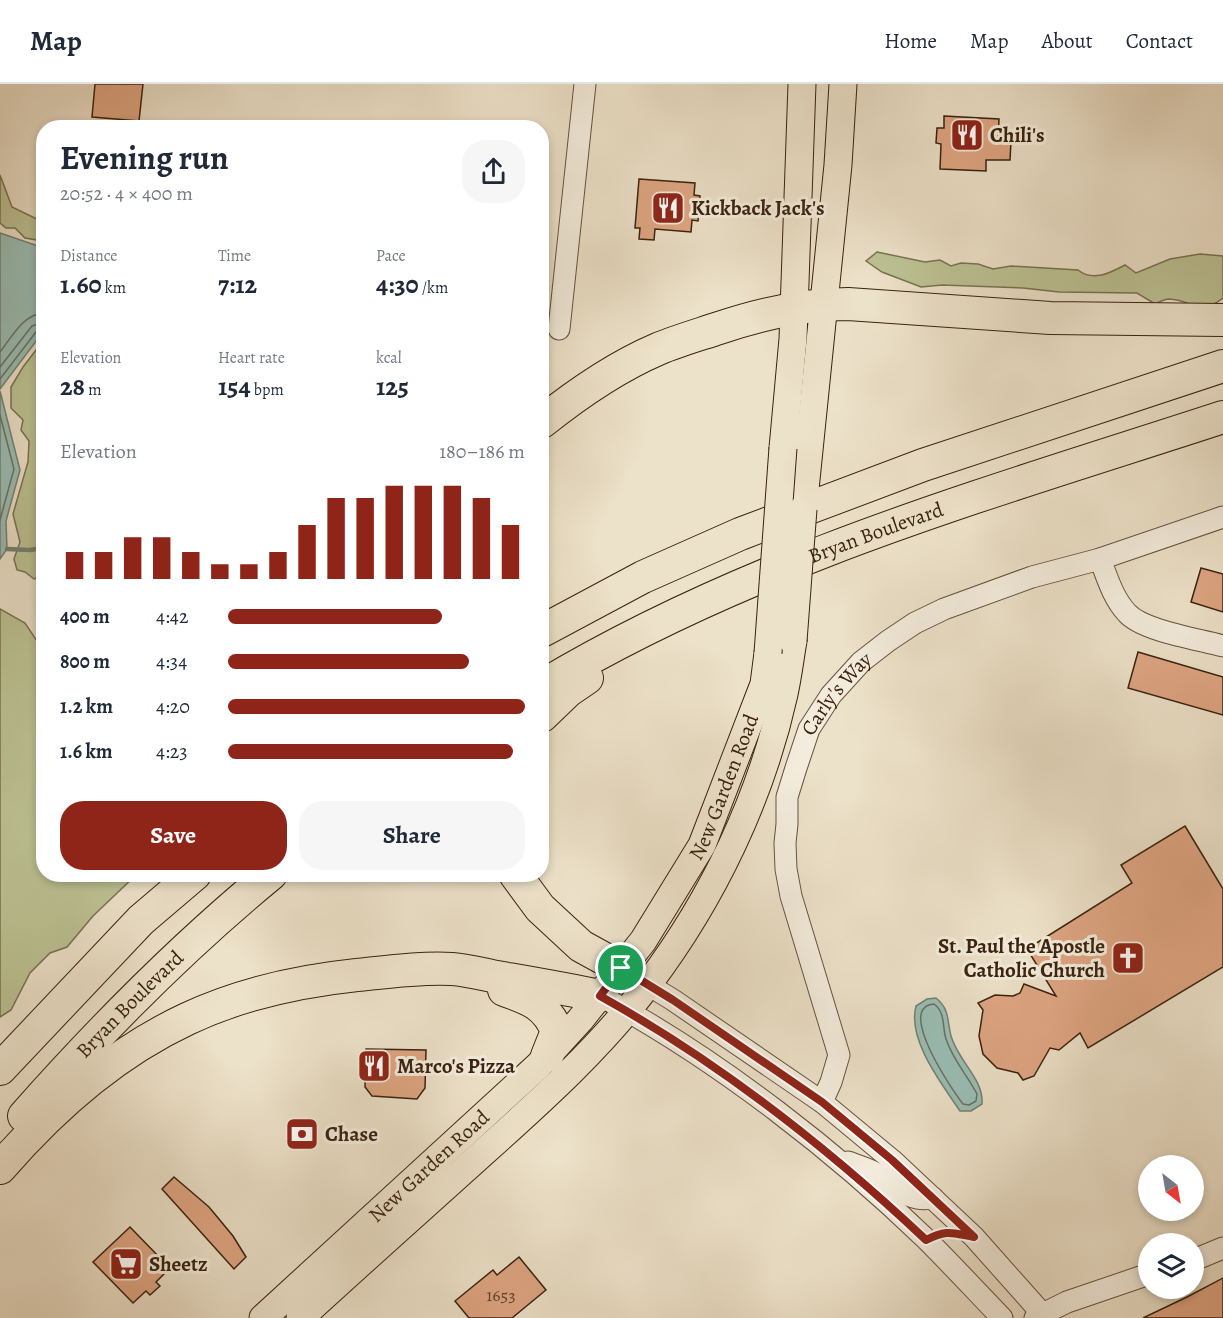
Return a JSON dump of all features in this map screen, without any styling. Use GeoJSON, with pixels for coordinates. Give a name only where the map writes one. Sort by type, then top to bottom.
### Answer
{"type":"FeatureCollection","features":[{"type":"Feature","properties":{"kind":"highway"},"geometry":{"type":"LineString","coordinates":[[549,417],[589,387],[658,349],[742,320],[808,306],[996,313],[1050,318],[1223,320]]}},
{"type":"Feature","properties":{"kind":"highway"},"geometry":{"type":"LineString","coordinates":[[549,627],[643,577],[740,534],[923,465],[1223,366]]}},
{"type":"Feature","properties":{"kind":"highway","name":"Bryan Boulevard"},"geometry":{"type":"LineString","coordinates":[[549,682],[675,615],[761,575],[837,545],[1223,417]]}},
{"type":"Feature","properties":{"kind":"highway"},"geometry":{"type":"LineString","coordinates":[[549,709],[568,691],[595,673],[761,575]]}},
{"type":"Feature","properties":{"kind":"highway"},"geometry":{"type":"LineString","coordinates":[[2,1067],[97,948],[159,882]]}},
{"type":"Feature","properties":{"kind":"highway"},"geometry":{"type":"LineString","coordinates":[[2,1067],[141,920],[186,882]]}},
{"type":"Feature","properties":{"kind":"highway","name":"Bryan Boulevard"},"geometry":{"type":"LineString","coordinates":[[0,1144],[122,1010],[187,946],[262,882]]}},
{"type":"Feature","properties":{"kind":"highway"},"geometry":{"type":"LineString","coordinates":[[520,882],[540,908],[582,946],[621,968]]}},
{"type":"Feature","properties":{"kind":"highway"},"geometry":{"type":"LineString","coordinates":[[0,1168],[27,1137],[90,1080],[149,1039],[187,1018],[229,1002],[280,987],[325,978],[452,969],[600,996]]}},
{"type":"Feature","properties":{"kind":"highway"},"geometry":{"type":"LineString","coordinates":[[471,972],[493,986],[537,1003],[548,1014],[557,1031],[547,1056]]}},
{"type":"Feature","properties":{"kind":"main road","name":"New Garden Road"},"geometry":{"type":"LineString","coordinates":[[300,1318],[530,1111],[627,1011],[649,984],[691,921],[717,876],[743,822],[770,746],[784,694],[793,641],[809,441],[802,84]]}},
{"type":"Feature","properties":{"kind":"main road","name":"New Garden Road"},"geometry":{"type":"LineString","coordinates":[[263,1318],[547,1056],[600,996],[643,941],[702,845],[764,684],[793,339],[808,306],[838,165],[843,84]]}},
{"type":"Feature","properties":{"kind":"street"},"geometry":{"type":"LineString","coordinates":[[559,329],[585,84]]}},
{"type":"Feature","properties":{"kind":"street","name":"Carly's Way"},"geometry":{"type":"LineString","coordinates":[[822,1102],[839,1055],[791,896],[786,869],[785,843],[787,797],[808,729],[831,695],[861,662],[915,623],[944,609],[1032,577],[1100,559],[1223,517]]}},
{"type":"Feature","properties":{"kind":"street"},"geometry":{"type":"LineString","coordinates":[[1100,559],[1116,599],[1134,619],[1151,627],[1223,646]]}},
{"type":"Feature","properties":{"kind":"street"},"geometry":{"type":"LineString","coordinates":[[621,968],[649,984],[822,1102],[892,1160],[974,1237],[1041,1317],[1067,1302],[1138,1278]]}},
{"type":"Feature","properties":{"kind":"street"},"geometry":{"type":"LineString","coordinates":[[600,996],[709,1062],[829,1154],[887,1203],[1002,1318]]}},
{"type":"Feature","properties":{"kind":"street"},"geometry":{"type":"LineString","coordinates":[[829,1154],[877,1174],[907,1196],[923,1200],[933,1198]]}},
{"type":"Feature","properties":{"kind":"street"},"geometry":{"type":"LineString","coordinates":[[926,1240],[940,1233],[949,1232],[974,1237]]}},
{"type":"Feature","properties":{"kind":"street"},"geometry":{"type":"LineString","coordinates":[[1204,1256],[1223,1248]]}},
{"type":"Feature","properties":{"kind":"green space"},"geometry":{"type":"Polygon","coordinates":[[[0,175],[12,207],[36,219],[36,240],[25,238],[15,228],[6,228],[0,223],[0,175]]]}},
{"type":"Feature","properties":{"kind":"green space"},"geometry":{"type":"Polygon","coordinates":[[[877,252],[925,262],[940,260],[951,266],[961,263],[978,264],[993,269],[1011,266],[1078,270],[1084,274],[1096,276],[1125,265],[1136,273],[1170,259],[1200,254],[1223,256],[1223,298],[1214,304],[1201,307],[1169,299],[1155,304],[1137,293],[1059,292],[1023,288],[942,285],[921,287],[882,272],[866,261],[877,252]]]}},
{"type":"Feature","properties":{"kind":"green space"},"geometry":{"type":"Polygon","coordinates":[[[36,350],[36,578],[34,579],[25,572],[17,570],[14,559],[20,542],[13,514],[28,462],[29,441],[21,430],[23,420],[11,408],[11,387],[36,350]]]}},
{"type":"Feature","properties":{"kind":"green space"},"geometry":{"type":"Polygon","coordinates":[[[0,609],[25,623],[36,640],[36,882],[129,882],[93,916],[67,947],[50,953],[30,973],[11,1010],[0,1017],[0,609]]]}},
{"type":"Feature","properties":{"kind":"water"},"geometry":{"type":"Polygon","coordinates":[[[0,233],[36,245],[36,341],[0,389],[0,233]]]}},
{"type":"Feature","properties":{"kind":"water"},"geometry":{"type":"Polygon","coordinates":[[[0,391],[20,470],[6,521],[7,549],[0,559],[0,391]]]}},
{"type":"Feature","properties":{"kind":"water"},"geometry":{"type":"Polygon","coordinates":[[[936,998],[946,1011],[954,1045],[975,1078],[982,1095],[982,1104],[971,1111],[960,1111],[921,1047],[915,1019],[916,1006],[927,999],[936,998]]]}},
{"type":"Feature","properties":{"kind":"building"},"geometry":{"type":"Polygon","coordinates":[[[95,84],[143,84],[139,120],[92,117],[95,84]]]}},
{"type":"Feature","properties":{"kind":"building","name":"Chili's"},"geometry":{"type":"Polygon","coordinates":[[[944,116],[999,119],[998,141],[1011,141],[1010,160],[986,160],[986,171],[940,169],[941,144],[936,143],[937,128],[944,128],[944,116]]]}},
{"type":"Feature","properties":{"kind":"building","name":"Kickback Jack's"},"geometry":{"type":"Polygon","coordinates":[[[639,179],[695,183],[694,195],[700,196],[698,221],[692,220],[691,232],[655,229],[654,240],[639,239],[640,228],[635,228],[639,179]]]}},
{"type":"Feature","properties":{"kind":"building"},"geometry":{"type":"Polygon","coordinates":[[[1201,568],[1223,574],[1223,612],[1191,602],[1201,568]]]}},
{"type":"Feature","properties":{"kind":"building"},"geometry":{"type":"Polygon","coordinates":[[[1138,652],[1223,677],[1223,715],[1128,688],[1138,652]]]}},
{"type":"Feature","properties":{"kind":"building","name":"St. Paul the Apostle Catholic Church"},"geometry":{"type":"Polygon","coordinates":[[[1185,826],[1223,889],[1223,967],[1088,1048],[1080,1033],[1059,1050],[1050,1048],[1034,1076],[1023,1080],[1018,1073],[997,1068],[983,1054],[979,1036],[983,1010],[978,1003],[995,995],[1013,996],[1020,993],[1024,984],[1056,996],[1027,949],[1132,883],[1121,865],[1185,826]]]}},
{"type":"Feature","properties":{"kind":"building"},"geometry":{"type":"Polygon","coordinates":[[[366,1049],[426,1050],[425,1088],[417,1099],[372,1096],[365,1087],[366,1049]]]}},
{"type":"Feature","properties":{"kind":"building","name":"Sheetz"},"geometry":{"type":"Polygon","coordinates":[[[174,1177],[209,1207],[233,1236],[246,1257],[234,1269],[162,1189],[174,1177]]]}},
{"type":"Feature","properties":{"kind":"building","name":"Sheetz"},"geometry":{"type":"Polygon","coordinates":[[[130,1227],[161,1259],[155,1265],[164,1274],[156,1282],[160,1286],[150,1295],[146,1291],[133,1303],[93,1262],[130,1227]]]}},
{"type":"Feature","properties":{"kind":"building"},"geometry":{"type":"Polygon","coordinates":[[[519,1257],[546,1290],[512,1318],[469,1318],[455,1301],[493,1270],[497,1275],[519,1257]]]}},
{"type":"Feature","properties":{"kind":"building"},"geometry":{"type":"Polygon","coordinates":[[[1223,1278],[1223,1318],[1143,1318],[1183,1299],[1204,1299],[1204,1288],[1223,1278]]]}},
{"type":"Feature","properties":{"kind":"waterway"},"geometry":{"type":"LineString","coordinates":[[7,549],[36,549]]}},
{"type":"Feature","properties":{"kind":"place","name":"Chili's"},"geometry":{"type":"Point","coordinates":[967,135]}},
{"type":"Feature","properties":{"kind":"place","name":"Kickback Jack's"},"geometry":{"type":"Point","coordinates":[668,208]}},
{"type":"Feature","properties":{"kind":"place","name":"St. Paul the Apostle Catholic Church"},"geometry":{"type":"Point","coordinates":[1128,958]}},
{"type":"Feature","properties":{"kind":"place","name":"Marco's Pizza"},"geometry":{"type":"Point","coordinates":[374,1066]}},
{"type":"Feature","properties":{"kind":"place","name":"Chase"},"geometry":{"type":"Point","coordinates":[302,1134]}},
{"type":"Feature","properties":{"kind":"place","name":"Sheetz"},"geometry":{"type":"Point","coordinates":[126,1264]}},
{"type":"Feature","properties":{"kind":"route"},"geometry":{"type":"LineString","coordinates":[[621,968],[673,1000],[822,1102],[892,1160],[974,1237],[949,1232],[940,1233],[926,1240],[841,1163],[791,1123],[709,1062],[600,996],[621,968]]}}]}
